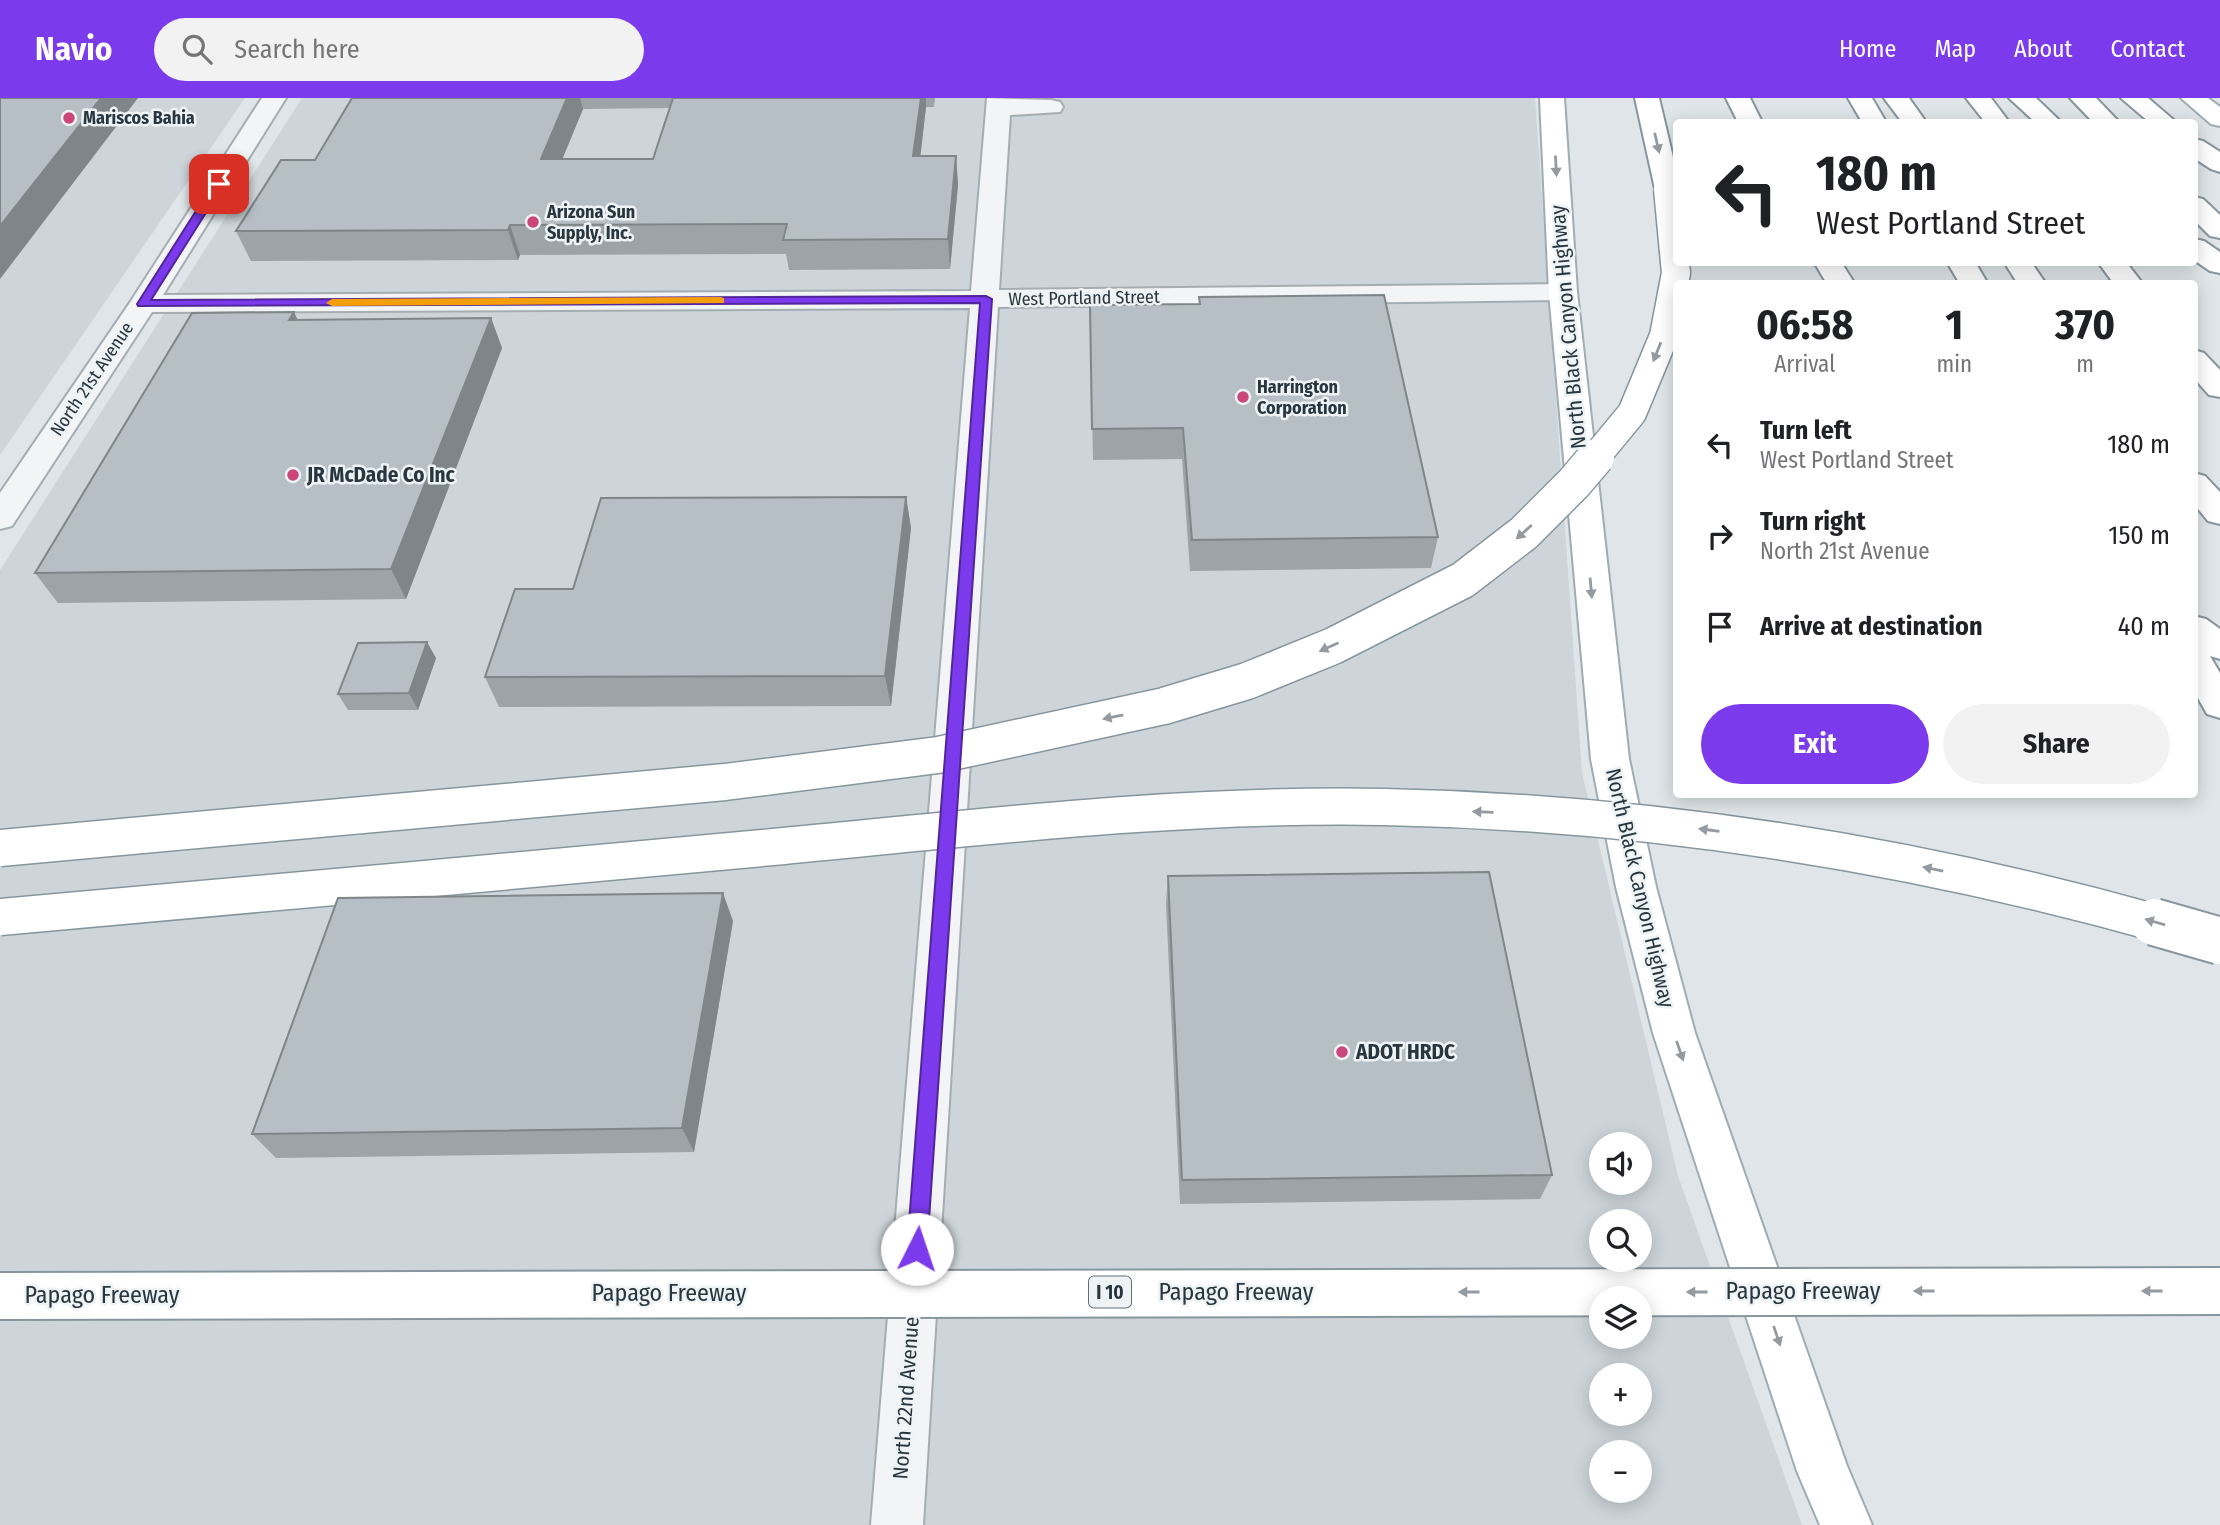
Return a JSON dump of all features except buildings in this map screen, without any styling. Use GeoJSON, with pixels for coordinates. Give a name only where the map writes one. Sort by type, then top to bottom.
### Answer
{"type":"FeatureCollection","features":[{"type":"Feature","properties":{"kind":"main road","name":"North Black Canyon Highway"},"geometry":{"type":"LineString","coordinates":[[1552,98],[1563,292],[1597,647],[1610,760],[1636,887],[1674,1033],[1823,1471],[1846,1525]]}},
{"type":"Feature","properties":{"kind":"main road"},"geometry":{"type":"LineString","coordinates":[[1647,98],[1668,189],[1673,242]]}},
{"type":"Feature","properties":{"kind":"main road"},"geometry":{"type":"LineString","coordinates":[[1738,98],[1748,119]]}},
{"type":"Feature","properties":{"kind":"main road"},"geometry":{"type":"LineString","coordinates":[[1860,98],[1872,119]]}},
{"type":"Feature","properties":{"kind":"main road"},"geometry":{"type":"LineString","coordinates":[[1896,98],[1912,119]]}},
{"type":"Feature","properties":{"kind":"main road"},"geometry":{"type":"LineString","coordinates":[[1978,98],[1995,119]]}},
{"type":"Feature","properties":{"kind":"main road"},"geometry":{"type":"LineString","coordinates":[[2021,98],[2046,119]]}},
{"type":"Feature","properties":{"kind":"main road"},"geometry":{"type":"LineString","coordinates":[[2081,98],[2104,119]]}},
{"type":"Feature","properties":{"kind":"main road"},"geometry":{"type":"LineString","coordinates":[[2133,98],[2160,119]]}},
{"type":"Feature","properties":{"kind":"main road"},"geometry":{"type":"LineString","coordinates":[[2193,98],[2220,119]]}},
{"type":"Feature","properties":{"kind":"main road"},"geometry":{"type":"LineString","coordinates":[[2198,149],[2220,164]]}},
{"type":"Feature","properties":{"kind":"main road"},"geometry":{"type":"LineString","coordinates":[[2198,209],[2220,229]]}},
{"type":"Feature","properties":{"kind":"main road"},"geometry":{"type":"LineString","coordinates":[[2198,250],[2220,265]]}},
{"type":"Feature","properties":{"kind":"main road"},"geometry":{"type":"LineString","coordinates":[[2114,266],[2126,280]]}},
{"type":"Feature","properties":{"kind":"main road"},"geometry":{"type":"LineString","coordinates":[[0,848],[725,782],[938,755],[1164,706],[1247,681],[1333,646],[1463,580],[1524,533],[1574,483],[1632,413],[1664,336],[1673,289]]}},
{"type":"Feature","properties":{"kind":"main road"},"geometry":{"type":"LineString","coordinates":[[2198,363],[2220,388]]}},
{"type":"Feature","properties":{"kind":"main road"},"geometry":{"type":"LineString","coordinates":[[2198,488],[2220,513]]}},
{"type":"Feature","properties":{"kind":"main road"},"geometry":{"type":"LineString","coordinates":[[2198,631],[2220,646]]}},
{"type":"Feature","properties":{"kind":"main road"},"geometry":{"type":"LineString","coordinates":[[2198,666],[2220,704]]}},
{"type":"Feature","properties":{"kind":"main road"},"geometry":{"type":"LineString","coordinates":[[0,917],[1017,824],[1295,807],[1557,816],[1687,827],[1840,849],[2014,886],[2132,915],[2220,942]]}},
{"type":"Feature","properties":{"kind":"main road","name":"Papago Freeway"},"geometry":{"type":"LineString","coordinates":[[0,1296],[2220,1291]]}},
{"type":"Feature","properties":{"kind":"street","name":"North 21st Avenue"},"geometry":{"type":"LineString","coordinates":[[0,518],[143,304],[274,98]]}},
{"type":"Feature","properties":{"kind":"street"},"geometry":{"type":"LineString","coordinates":[[999,103],[1051,107]]}},
{"type":"Feature","properties":{"kind":"street","name":"North 22nd Avenue"},"geometry":{"type":"LineString","coordinates":[[897,1525],[999,103]]}},
{"type":"Feature","properties":{"kind":"street","name":"West Portland Street"},"geometry":{"type":"LineString","coordinates":[[143,304],[986,299],[1563,292]]}},
{"type":"Feature","properties":{"kind":"shaded area"},"geometry":{"type":"Polygon","coordinates":[[[0,98],[245,98],[0,455],[0,98]]]}},
{"type":"Feature","properties":{"kind":"shaded area"},"geometry":{"type":"Polygon","coordinates":[[[302,98],[1535,98],[1582,773],[1678,1176],[1802,1525],[0,1525],[0,570],[302,98]]]}},
{"type":"Feature","properties":{"kind":"slow traffic"},"geometry":{"type":"LineString","coordinates":[[332,303],[720,301]]}},
{"type":"Feature","properties":{"kind":"place","name":"Mariscos Bahia"},"geometry":{"type":"Point","coordinates":[69,118]}},
{"type":"Feature","properties":{"kind":"place","name":"Arizona Sun Supply, Inc."},"geometry":{"type":"Point","coordinates":[533,222]}},
{"type":"Feature","properties":{"kind":"place","name":"Harrington Corporation"},"geometry":{"type":"Point","coordinates":[1243,397]}},
{"type":"Feature","properties":{"kind":"place","name":"JR McDade Co Inc"},"geometry":{"type":"Point","coordinates":[293,475]}},
{"type":"Feature","properties":{"kind":"place","name":"ADOT HRDC"},"geometry":{"type":"Point","coordinates":[1342,1052]}},
{"type":"Feature","properties":{"kind":"route"},"geometry":{"type":"LineString","coordinates":[[219,184],[143,304],[986,299],[917,1249]]}}]}
